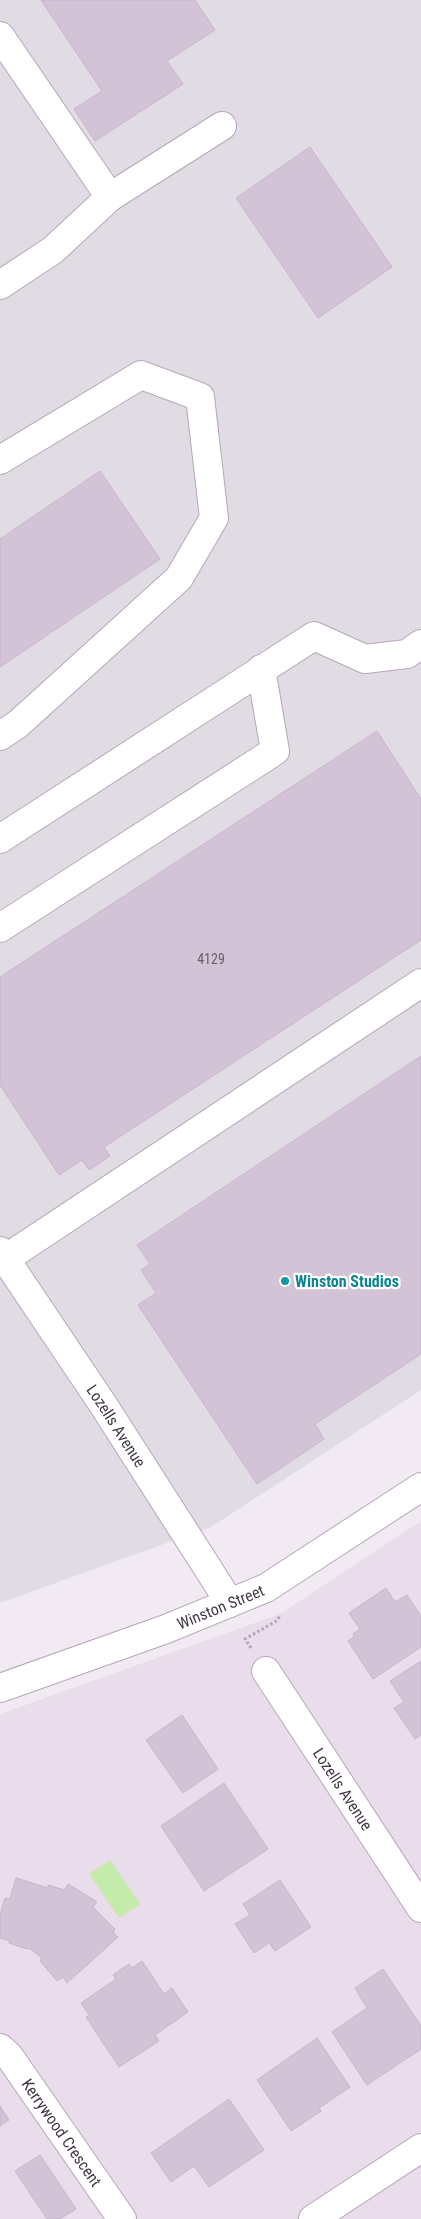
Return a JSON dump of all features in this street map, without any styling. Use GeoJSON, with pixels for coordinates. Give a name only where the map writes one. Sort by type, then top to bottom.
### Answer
{"type":"FeatureCollection","features":[{"type":"Feature","properties":{"kind":"street"},"geometry":{"type":"LineString","coordinates":[[0,36],[110,197]]}},
{"type":"Feature","properties":{"kind":"street"},"geometry":{"type":"LineString","coordinates":[[0,285],[53,250],[110,197],[222,126]]}},
{"type":"Feature","properties":{"kind":"street"},"geometry":{"type":"LineString","coordinates":[[0,460],[141,375],[200,396],[214,518],[179,578],[18,724],[0,736]]}},
{"type":"Feature","properties":{"kind":"street"},"geometry":{"type":"LineString","coordinates":[[0,839],[314,636],[365,659],[407,654],[421,644]]}},
{"type":"Feature","properties":{"kind":"street"},"geometry":{"type":"LineString","coordinates":[[0,928],[275,751],[261,669]]}},
{"type":"Feature","properties":{"kind":"street"},"geometry":{"type":"LineString","coordinates":[[2,1255],[421,983]]}},
{"type":"Feature","properties":{"kind":"street","name":"Lozells Avenue"},"geometry":{"type":"LineString","coordinates":[[2,1255],[109,1415],[230,1603]]}},
{"type":"Feature","properties":{"kind":"street","name":"Winston Street"},"geometry":{"type":"LineString","coordinates":[[0,1688],[166,1629],[266,1588],[421,1487]]}},
{"type":"Feature","properties":{"kind":"street","name":"Lozells Avenue"},"geometry":{"type":"LineString","coordinates":[[266,1672],[421,1908]]}},
{"type":"Feature","properties":{"kind":"street","name":"Kerrywood Crescent"},"geometry":{"type":"LineString","coordinates":[[0,2048],[9,2056],[122,2219]]}},
{"type":"Feature","properties":{"kind":"street"},"geometry":{"type":"LineString","coordinates":[[313,2219],[421,2148]]}},
{"type":"Feature","properties":{"kind":"shaded area"},"geometry":{"type":"Polygon","coordinates":[[[0,0],[421,0],[421,1390],[211,1527],[0,1603],[0,0]]]}},
{"type":"Feature","properties":{"kind":"shaded area"},"geometry":{"type":"Polygon","coordinates":[[[421,1521],[421,2219],[0,2219],[0,1714],[280,1614],[421,1521]]]}},
{"type":"Feature","properties":{"kind":"shaded area"},"geometry":{"type":"Polygon","coordinates":[[[110,1860],[140,1904],[119,1918],[89,1874],[110,1860]]]}},
{"type":"Feature","properties":{"kind":"building"},"geometry":{"type":"Polygon","coordinates":[[[41,0],[195,0],[215,30],[167,61],[183,84],[95,141],[74,109],[102,91],[41,0]]]}},
{"type":"Feature","properties":{"kind":"building"},"geometry":{"type":"Polygon","coordinates":[[[310,147],[392,267],[318,318],[236,198],[310,147]]]}},
{"type":"Feature","properties":{"kind":"building"},"geometry":{"type":"Polygon","coordinates":[[[100,471],[160,559],[0,667],[0,539],[100,471]]]}},
{"type":"Feature","properties":{"kind":"building"},"geometry":{"type":"Polygon","coordinates":[[[377,731],[421,799],[421,940],[104,1147],[110,1156],[89,1170],[82,1160],[59,1175],[0,1085],[0,977],[377,731]]]}},
{"type":"Feature","properties":{"kind":"building","name":"Winston Studios"},"geometry":{"type":"Polygon","coordinates":[[[421,1056],[421,1354],[315,1424],[324,1439],[257,1484],[138,1305],[156,1293],[141,1270],[150,1264],[137,1245],[421,1056]]]}},
{"type":"Feature","properties":{"kind":"building"},"geometry":{"type":"Polygon","coordinates":[[[386,1588],[395,1602],[407,1595],[421,1616],[421,1647],[373,1679],[348,1641],[360,1629],[349,1613],[386,1588]]]}},
{"type":"Feature","properties":{"kind":"building"},"geometry":{"type":"Polygon","coordinates":[[[421,1661],[421,1735],[415,1739],[394,1708],[404,1702],[390,1681],[421,1661]]]}},
{"type":"Feature","properties":{"kind":"building"},"geometry":{"type":"Polygon","coordinates":[[[182,1715],[218,1769],[183,1793],[146,1740],[182,1715]]]}},
{"type":"Feature","properties":{"kind":"building"},"geometry":{"type":"Polygon","coordinates":[[[224,1783],[268,1849],[204,1891],[161,1826],[224,1783]]]}},
{"type":"Feature","properties":{"kind":"building"},"geometry":{"type":"Polygon","coordinates":[[[16,1878],[48,1888],[48,1885],[65,1890],[68,1884],[97,1902],[93,1907],[115,1929],[113,1932],[118,1937],[67,1983],[63,1977],[57,1981],[40,1961],[42,1958],[29,1948],[9,1943],[10,1941],[0,1938],[0,1915],[5,1898],[10,1899],[16,1878]]]}},
{"type":"Feature","properties":{"kind":"building"},"geometry":{"type":"Polygon","coordinates":[[[280,1880],[311,1927],[275,1951],[269,1943],[254,1953],[235,1924],[250,1915],[243,1904],[280,1880]]]}},
{"type":"Feature","properties":{"kind":"building"},"geometry":{"type":"Polygon","coordinates":[[[142,1961],[164,1994],[172,1988],[188,2012],[155,2035],[159,2041],[119,2067],[86,2017],[89,2015],[81,2003],[116,1979],[113,1975],[129,1964],[132,1968],[142,1961]]]}},
{"type":"Feature","properties":{"kind":"building"},"geometry":{"type":"Polygon","coordinates":[[[383,1969],[421,2026],[421,2049],[367,2085],[332,2032],[367,2008],[355,1988],[383,1969]]]}},
{"type":"Feature","properties":{"kind":"building"},"geometry":{"type":"Polygon","coordinates":[[[317,2038],[350,2087],[319,2108],[321,2111],[291,2131],[257,2080],[317,2038]]]}},
{"type":"Feature","properties":{"kind":"building"},"geometry":{"type":"Polygon","coordinates":[[[229,2099],[264,2150],[209,2187],[194,2166],[171,2182],[151,2153],[229,2099]]]}},
{"type":"Feature","properties":{"kind":"building"},"geometry":{"type":"Polygon","coordinates":[[[0,2106],[9,2120],[0,2126],[0,2106]]]}},
{"type":"Feature","properties":{"kind":"building"},"geometry":{"type":"Polygon","coordinates":[[[40,2155],[76,2209],[60,2219],[47,2219],[15,2171],[40,2155]]]}},
{"type":"Feature","properties":{"kind":"place","name":"Winston Studios"},"geometry":{"type":"Point","coordinates":[285,1281]}}]}
